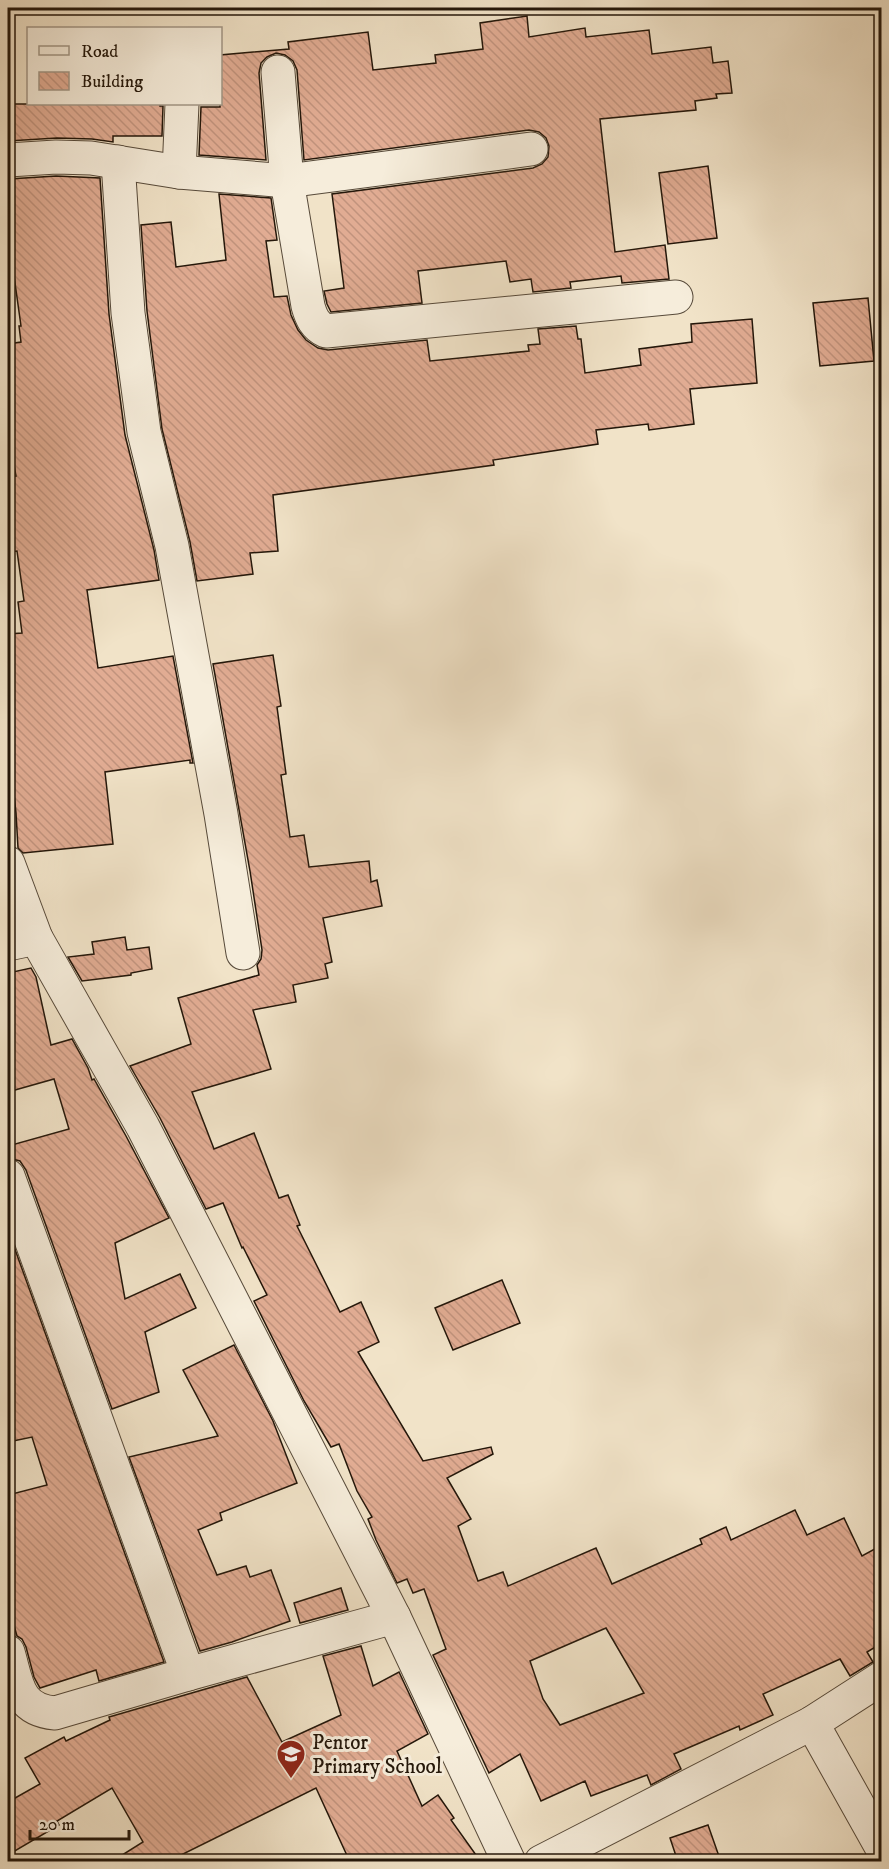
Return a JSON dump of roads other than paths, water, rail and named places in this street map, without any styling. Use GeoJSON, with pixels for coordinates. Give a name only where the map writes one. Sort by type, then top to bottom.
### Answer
{"type":"FeatureCollection","features":[{"type":"Feature","properties":{"kind":"street"},"geometry":{"type":"LineString","coordinates":[[278,72],[287,181],[308,306],[315,323],[326,331],[676,297]]}},
{"type":"Feature","properties":{"kind":"street"},"geometry":{"type":"LineString","coordinates":[[179,172],[182,105]]}},
{"type":"Feature","properties":{"kind":"street"},"geometry":{"type":"LineString","coordinates":[[8,160],[56,157],[91,158],[179,172],[287,181],[531,149]]}},
{"type":"Feature","properties":{"kind":"street"},"geometry":{"type":"LineString","coordinates":[[118,162],[127,303],[144,432],[172,546],[221,814],[243,953]]}},
{"type":"Feature","properties":{"kind":"street"},"geometry":{"type":"LineString","coordinates":[[8,863],[22,941],[143,1127],[394,1617],[509,1862]]}},
{"type":"Feature","properties":{"kind":"street"},"geometry":{"type":"LineString","coordinates":[[8,1176],[188,1674]]}},
{"type":"Feature","properties":{"kind":"street"},"geometry":{"type":"LineString","coordinates":[[8,1652],[23,1699],[41,1712],[55,1713],[394,1617]]}},
{"type":"Feature","properties":{"kind":"street"},"geometry":{"type":"LineString","coordinates":[[541,1862],[812,1723],[882,1678]]}},
{"type":"Feature","properties":{"kind":"street"},"geometry":{"type":"LineString","coordinates":[[812,1723],[882,1848]]}},
{"type":"Feature","properties":{"kind":"place","name":"Pentor Primary School"},"geometry":{"type":"Point","coordinates":[291,1780]}}]}
